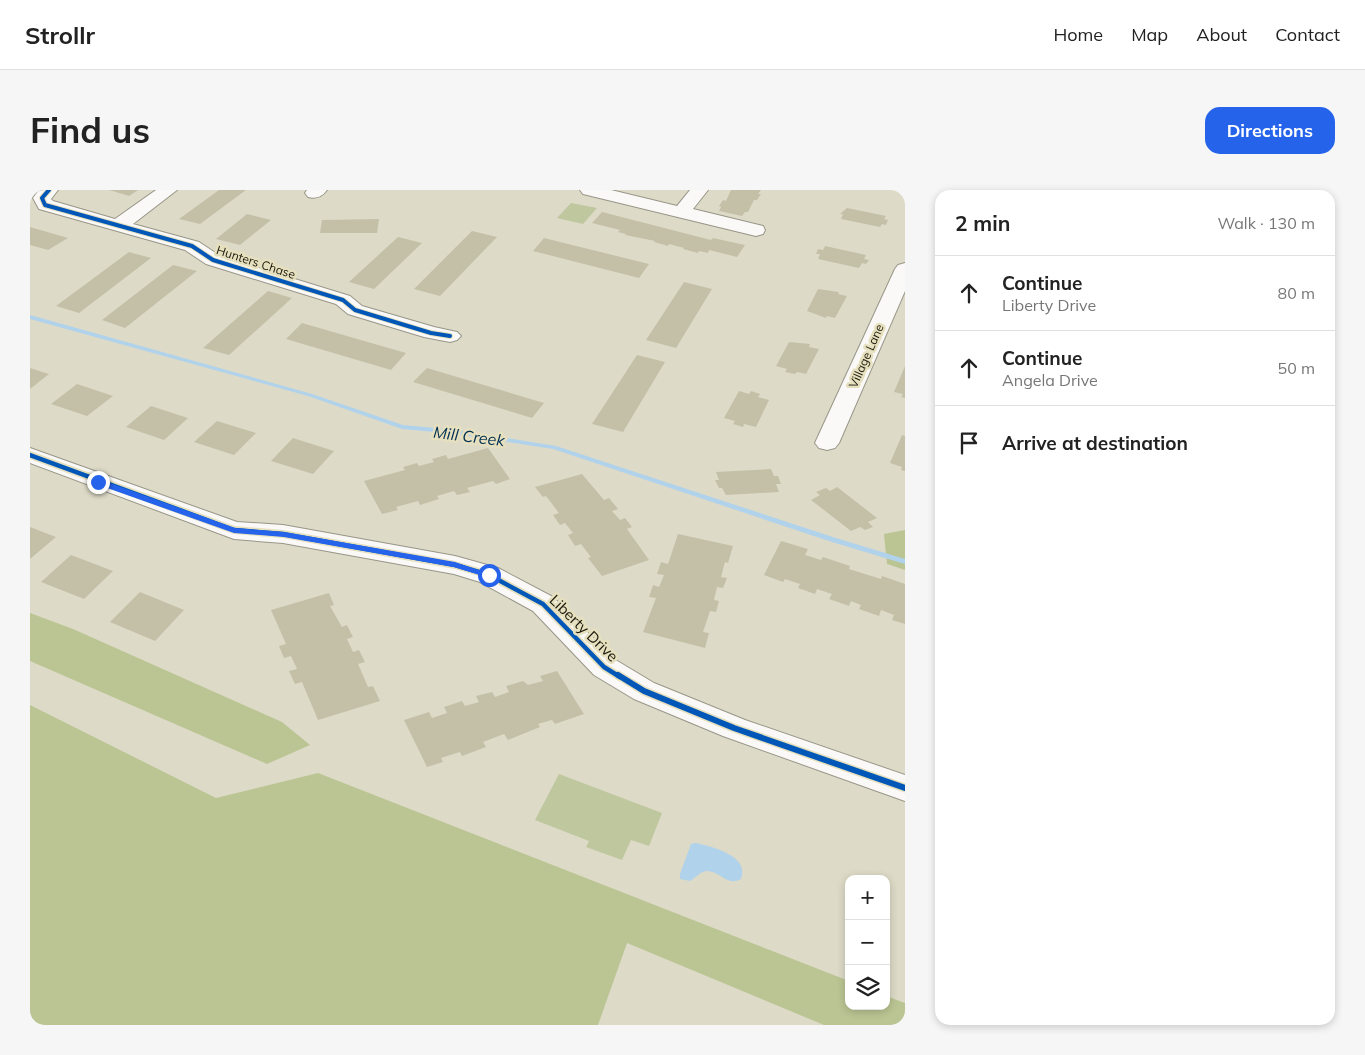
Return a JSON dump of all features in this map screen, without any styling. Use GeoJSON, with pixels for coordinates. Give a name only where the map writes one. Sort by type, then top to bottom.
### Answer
{"type":"FeatureCollection","features":[{"type":"Feature","properties":{"kind":"street","name":"Hunters Chase"},"geometry":{"type":"LineString","coordinates":[[49,190],[42,198],[45,205],[192,246],[213,260],[343,300],[355,310],[430,333],[450,336]]}},
{"type":"Feature","properties":{"kind":"street"},"geometry":{"type":"LineString","coordinates":[[119,225],[168,190]]}},
{"type":"Feature","properties":{"kind":"street"},"geometry":{"type":"LineString","coordinates":[[588,190],[756,230]]}},
{"type":"Feature","properties":{"kind":"street"},"geometry":{"type":"LineString","coordinates":[[681,212],[699,190]]}},
{"type":"Feature","properties":{"kind":"street","name":"Village Lane"},"geometry":{"type":"LineString","coordinates":[[827,443],[905,268]]}},
{"type":"Feature","properties":{"kind":"street","name":"Liberty Drive"},"geometry":{"type":"LineString","coordinates":[[30,455],[234,530],[284,534],[455,564],[489,575],[543,604],[604,667],[644,691],[734,728],[905,788]]}},
{"type":"Feature","properties":{"kind":"green space"},"geometry":{"type":"Polygon","coordinates":[[[571,203],[597,208],[583,224],[557,218],[571,203]]]}},
{"type":"Feature","properties":{"kind":"green space"},"geometry":{"type":"Polygon","coordinates":[[[905,530],[905,570],[887,564],[884,534],[905,530]]]}},
{"type":"Feature","properties":{"kind":"green space"},"geometry":{"type":"Polygon","coordinates":[[[30,613],[73,629],[282,722],[310,745],[267,764],[30,661],[30,613]]]}},
{"type":"Feature","properties":{"kind":"green space"},"geometry":{"type":"Polygon","coordinates":[[[30,705],[216,798],[318,773],[845,979],[845,1010],[890,1010],[890,997],[905,1003],[905,1025],[824,1025],[627,943],[598,1025],[30,1025],[30,705]]]}},
{"type":"Feature","properties":{"kind":"green space"},"geometry":{"type":"Polygon","coordinates":[[[559,774],[662,813],[649,846],[631,840],[622,860],[586,847],[589,841],[535,820],[559,774]]]}},
{"type":"Feature","properties":{"kind":"water"},"geometry":{"type":"Polygon","coordinates":[[[696,843],[720,850],[735,859],[740,864],[742,871],[741,879],[732,881],[716,873],[705,871],[690,881],[680,879],[691,844],[696,843]]]}},
{"type":"Feature","properties":{"kind":"building"},"geometry":{"type":"Polygon","coordinates":[[[109,190],[138,190],[129,196],[109,190]]]}},
{"type":"Feature","properties":{"kind":"building"},"geometry":{"type":"Polygon","coordinates":[[[219,190],[246,190],[200,224],[179,219],[219,190]]]}},
{"type":"Feature","properties":{"kind":"building"},"geometry":{"type":"Polygon","coordinates":[[[731,190],[761,190],[758,194],[761,194],[757,200],[754,200],[748,212],[745,212],[742,216],[719,211],[721,207],[719,206],[723,200],[726,201],[731,190]]]}},
{"type":"Feature","properties":{"kind":"building"},"geometry":{"type":"Polygon","coordinates":[[[847,208],[886,216],[884,219],[888,220],[886,225],[882,224],[880,227],[841,219],[843,214],[840,214],[847,208]]]}},
{"type":"Feature","properties":{"kind":"building"},"geometry":{"type":"Polygon","coordinates":[[[602,212],[711,240],[713,238],[745,245],[737,257],[709,250],[708,253],[699,251],[698,253],[669,244],[668,246],[655,241],[625,235],[618,232],[620,230],[592,223],[602,212]]]}},
{"type":"Feature","properties":{"kind":"building"},"geometry":{"type":"Polygon","coordinates":[[[247,214],[271,220],[240,245],[216,239],[247,214]]]}},
{"type":"Feature","properties":{"kind":"building"},"geometry":{"type":"Polygon","coordinates":[[[379,219],[377,233],[320,233],[322,220],[379,219]]]}},
{"type":"Feature","properties":{"kind":"building"},"geometry":{"type":"Polygon","coordinates":[[[30,227],[68,238],[48,250],[30,245],[30,227]]]}},
{"type":"Feature","properties":{"kind":"building"},"geometry":{"type":"Polygon","coordinates":[[[472,231],[497,237],[440,296],[414,289],[472,231]]]}},
{"type":"Feature","properties":{"kind":"building"},"geometry":{"type":"Polygon","coordinates":[[[398,237],[422,243],[374,289],[349,282],[398,237]]]}},
{"type":"Feature","properties":{"kind":"building"},"geometry":{"type":"Polygon","coordinates":[[[544,238],[649,264],[639,278],[533,251],[544,238]]]}},
{"type":"Feature","properties":{"kind":"building"},"geometry":{"type":"Polygon","coordinates":[[[825,246],[866,255],[864,259],[869,260],[866,264],[862,263],[859,268],[818,259],[820,254],[816,254],[818,249],[823,250],[825,246]]]}},
{"type":"Feature","properties":{"kind":"building"},"geometry":{"type":"Polygon","coordinates":[[[129,252],[151,258],[79,313],[56,306],[129,252]]]}},
{"type":"Feature","properties":{"kind":"building"},"geometry":{"type":"Polygon","coordinates":[[[173,265],[197,271],[125,328],[102,320],[173,265]]]}},
{"type":"Feature","properties":{"kind":"building"},"geometry":{"type":"Polygon","coordinates":[[[684,282],[712,289],[676,348],[646,340],[684,282]]]}},
{"type":"Feature","properties":{"kind":"building"},"geometry":{"type":"Polygon","coordinates":[[[818,289],[839,292],[838,294],[847,296],[835,318],[827,316],[826,318],[807,311],[818,289]]]}},
{"type":"Feature","properties":{"kind":"building"},"geometry":{"type":"Polygon","coordinates":[[[268,291],[292,298],[229,355],[203,348],[268,291]]]}},
{"type":"Feature","properties":{"kind":"building"},"geometry":{"type":"Polygon","coordinates":[[[302,323],[406,353],[391,370],[286,339],[302,323]]]}},
{"type":"Feature","properties":{"kind":"building"},"geometry":{"type":"Polygon","coordinates":[[[789,342],[810,344],[809,347],[819,349],[806,374],[785,372],[787,369],[776,366],[789,342]]]}},
{"type":"Feature","properties":{"kind":"building"},"geometry":{"type":"Polygon","coordinates":[[[637,355],[665,362],[623,432],[592,424],[637,355]]]}},
{"type":"Feature","properties":{"kind":"building"},"geometry":{"type":"Polygon","coordinates":[[[905,366],[905,398],[901,397],[903,394],[894,392],[905,366]]]}},
{"type":"Feature","properties":{"kind":"building"},"geometry":{"type":"Polygon","coordinates":[[[30,368],[49,374],[30,389],[30,368]]]}},
{"type":"Feature","properties":{"kind":"building"},"geometry":{"type":"Polygon","coordinates":[[[427,368],[544,403],[532,418],[413,382],[427,368]]]}},
{"type":"Feature","properties":{"kind":"building"},"geometry":{"type":"Polygon","coordinates":[[[77,384],[113,396],[87,416],[51,404],[77,384]]]}},
{"type":"Feature","properties":{"kind":"building"},"geometry":{"type":"Polygon","coordinates":[[[739,391],[749,394],[751,391],[760,394],[758,397],[769,400],[756,427],[744,424],[743,427],[733,424],[735,421],[724,418],[739,391]]]}},
{"type":"Feature","properties":{"kind":"building"},"geometry":{"type":"Polygon","coordinates":[[[151,406],[188,418],[164,440],[126,427],[151,406]]]}},
{"type":"Feature","properties":{"kind":"building"},"geometry":{"type":"Polygon","coordinates":[[[217,421],[256,433],[234,455],[194,442],[217,421]]]}},
{"type":"Feature","properties":{"kind":"building"},"geometry":{"type":"Polygon","coordinates":[[[902,435],[905,436],[905,471],[901,470],[902,467],[890,463],[902,435]]]}},
{"type":"Feature","properties":{"kind":"building"},"geometry":{"type":"Polygon","coordinates":[[[293,438],[334,451],[313,474],[271,461],[293,438]]]}},
{"type":"Feature","properties":{"kind":"building"},"geometry":{"type":"Polygon","coordinates":[[[488,448],[510,479],[496,484],[493,481],[467,488],[470,492],[457,495],[454,491],[437,496],[439,499],[420,505],[418,501],[396,507],[398,510],[382,514],[364,481],[405,470],[403,467],[417,463],[419,466],[434,462],[432,459],[446,455],[448,459],[488,448]]]}},
{"type":"Feature","properties":{"kind":"building"},"geometry":{"type":"Polygon","coordinates":[[[771,469],[774,476],[778,476],[781,484],[776,484],[779,492],[726,495],[722,488],[719,488],[715,480],[719,480],[716,472],[771,469]]]}},
{"type":"Feature","properties":{"kind":"building"},"geometry":{"type":"Polygon","coordinates":[[[582,474],[604,500],[609,498],[618,509],[612,511],[620,520],[625,518],[632,527],[627,529],[649,560],[602,576],[588,558],[591,557],[581,544],[575,546],[568,535],[573,533],[565,523],[560,525],[553,515],[559,513],[546,496],[543,497],[535,487],[582,474]]]}},
{"type":"Feature","properties":{"kind":"building"},"geometry":{"type":"Polygon","coordinates":[[[837,487],[877,518],[868,522],[873,527],[865,530],[860,527],[851,531],[811,500],[820,495],[816,492],[826,488],[830,491],[837,487]]]}},
{"type":"Feature","properties":{"kind":"building"},"geometry":{"type":"Polygon","coordinates":[[[30,527],[56,537],[30,559],[30,527]]]}},
{"type":"Feature","properties":{"kind":"building"},"geometry":{"type":"Polygon","coordinates":[[[678,534],[733,546],[728,563],[725,562],[721,577],[727,578],[723,588],[717,587],[714,600],[719,601],[716,612],[710,611],[703,632],[709,633],[705,648],[643,632],[656,598],[649,597],[653,585],[659,587],[664,575],[657,574],[661,562],[668,564],[678,534]]]}},
{"type":"Feature","properties":{"kind":"building"},"geometry":{"type":"Polygon","coordinates":[[[781,541],[808,549],[805,555],[821,560],[823,557],[850,566],[849,569],[881,579],[882,576],[905,584],[905,624],[892,620],[894,615],[881,610],[879,616],[859,609],[861,605],[851,601],[849,606],[829,599],[832,594],[817,589],[815,594],[798,588],[800,584],[785,579],[783,582],[764,575],[781,541]]]}},
{"type":"Feature","properties":{"kind":"building"},"geometry":{"type":"Polygon","coordinates":[[[71,555],[113,571],[84,599],[41,582],[71,555]]]}},
{"type":"Feature","properties":{"kind":"building"},"geometry":{"type":"Polygon","coordinates":[[[140,592],[184,610],[155,641],[110,622],[140,592]]]}},
{"type":"Feature","properties":{"kind":"building"},"geometry":{"type":"Polygon","coordinates":[[[329,593],[334,605],[330,606],[342,627],[347,625],[353,637],[347,639],[353,652],[359,650],[365,662],[358,664],[368,687],[373,686],[380,701],[318,720],[302,682],[295,684],[289,671],[297,669],[291,656],[284,658],[279,646],[286,644],[271,610],[329,593]]]}},
{"type":"Feature","properties":{"kind":"building"},"geometry":{"type":"Polygon","coordinates":[[[557,671],[584,714],[555,724],[552,720],[538,724],[540,727],[508,740],[504,734],[483,742],[486,747],[462,756],[460,752],[441,758],[443,762],[427,767],[404,720],[429,712],[432,718],[447,713],[444,707],[462,701],[465,706],[479,702],[476,696],[492,692],[495,697],[509,692],[506,686],[523,681],[528,685],[543,681],[540,676],[557,671]]]}},
{"type":"Feature","properties":{"kind":"waterway","name":"Mill Creek"},"geometry":{"type":"LineString","coordinates":[[30,317],[310,395],[402,427],[457,432],[554,447],[905,562]]}},
{"type":"Feature","properties":{"kind":"cycle path"},"geometry":{"type":"LineString","coordinates":[[49,190],[42,198],[45,205],[192,246],[213,260],[343,300],[355,310],[431,333],[450,336]]}},
{"type":"Feature","properties":{"kind":"cycle path"},"geometry":{"type":"LineString","coordinates":[[30,455],[234,530],[283,534],[455,565],[489,575],[543,604],[604,667],[644,691],[734,728],[905,788]]}},
{"type":"Feature","properties":{"kind":"route"},"geometry":{"type":"LineString","coordinates":[[98,482],[234,530],[284,534],[455,564],[489,575]]}}]}
